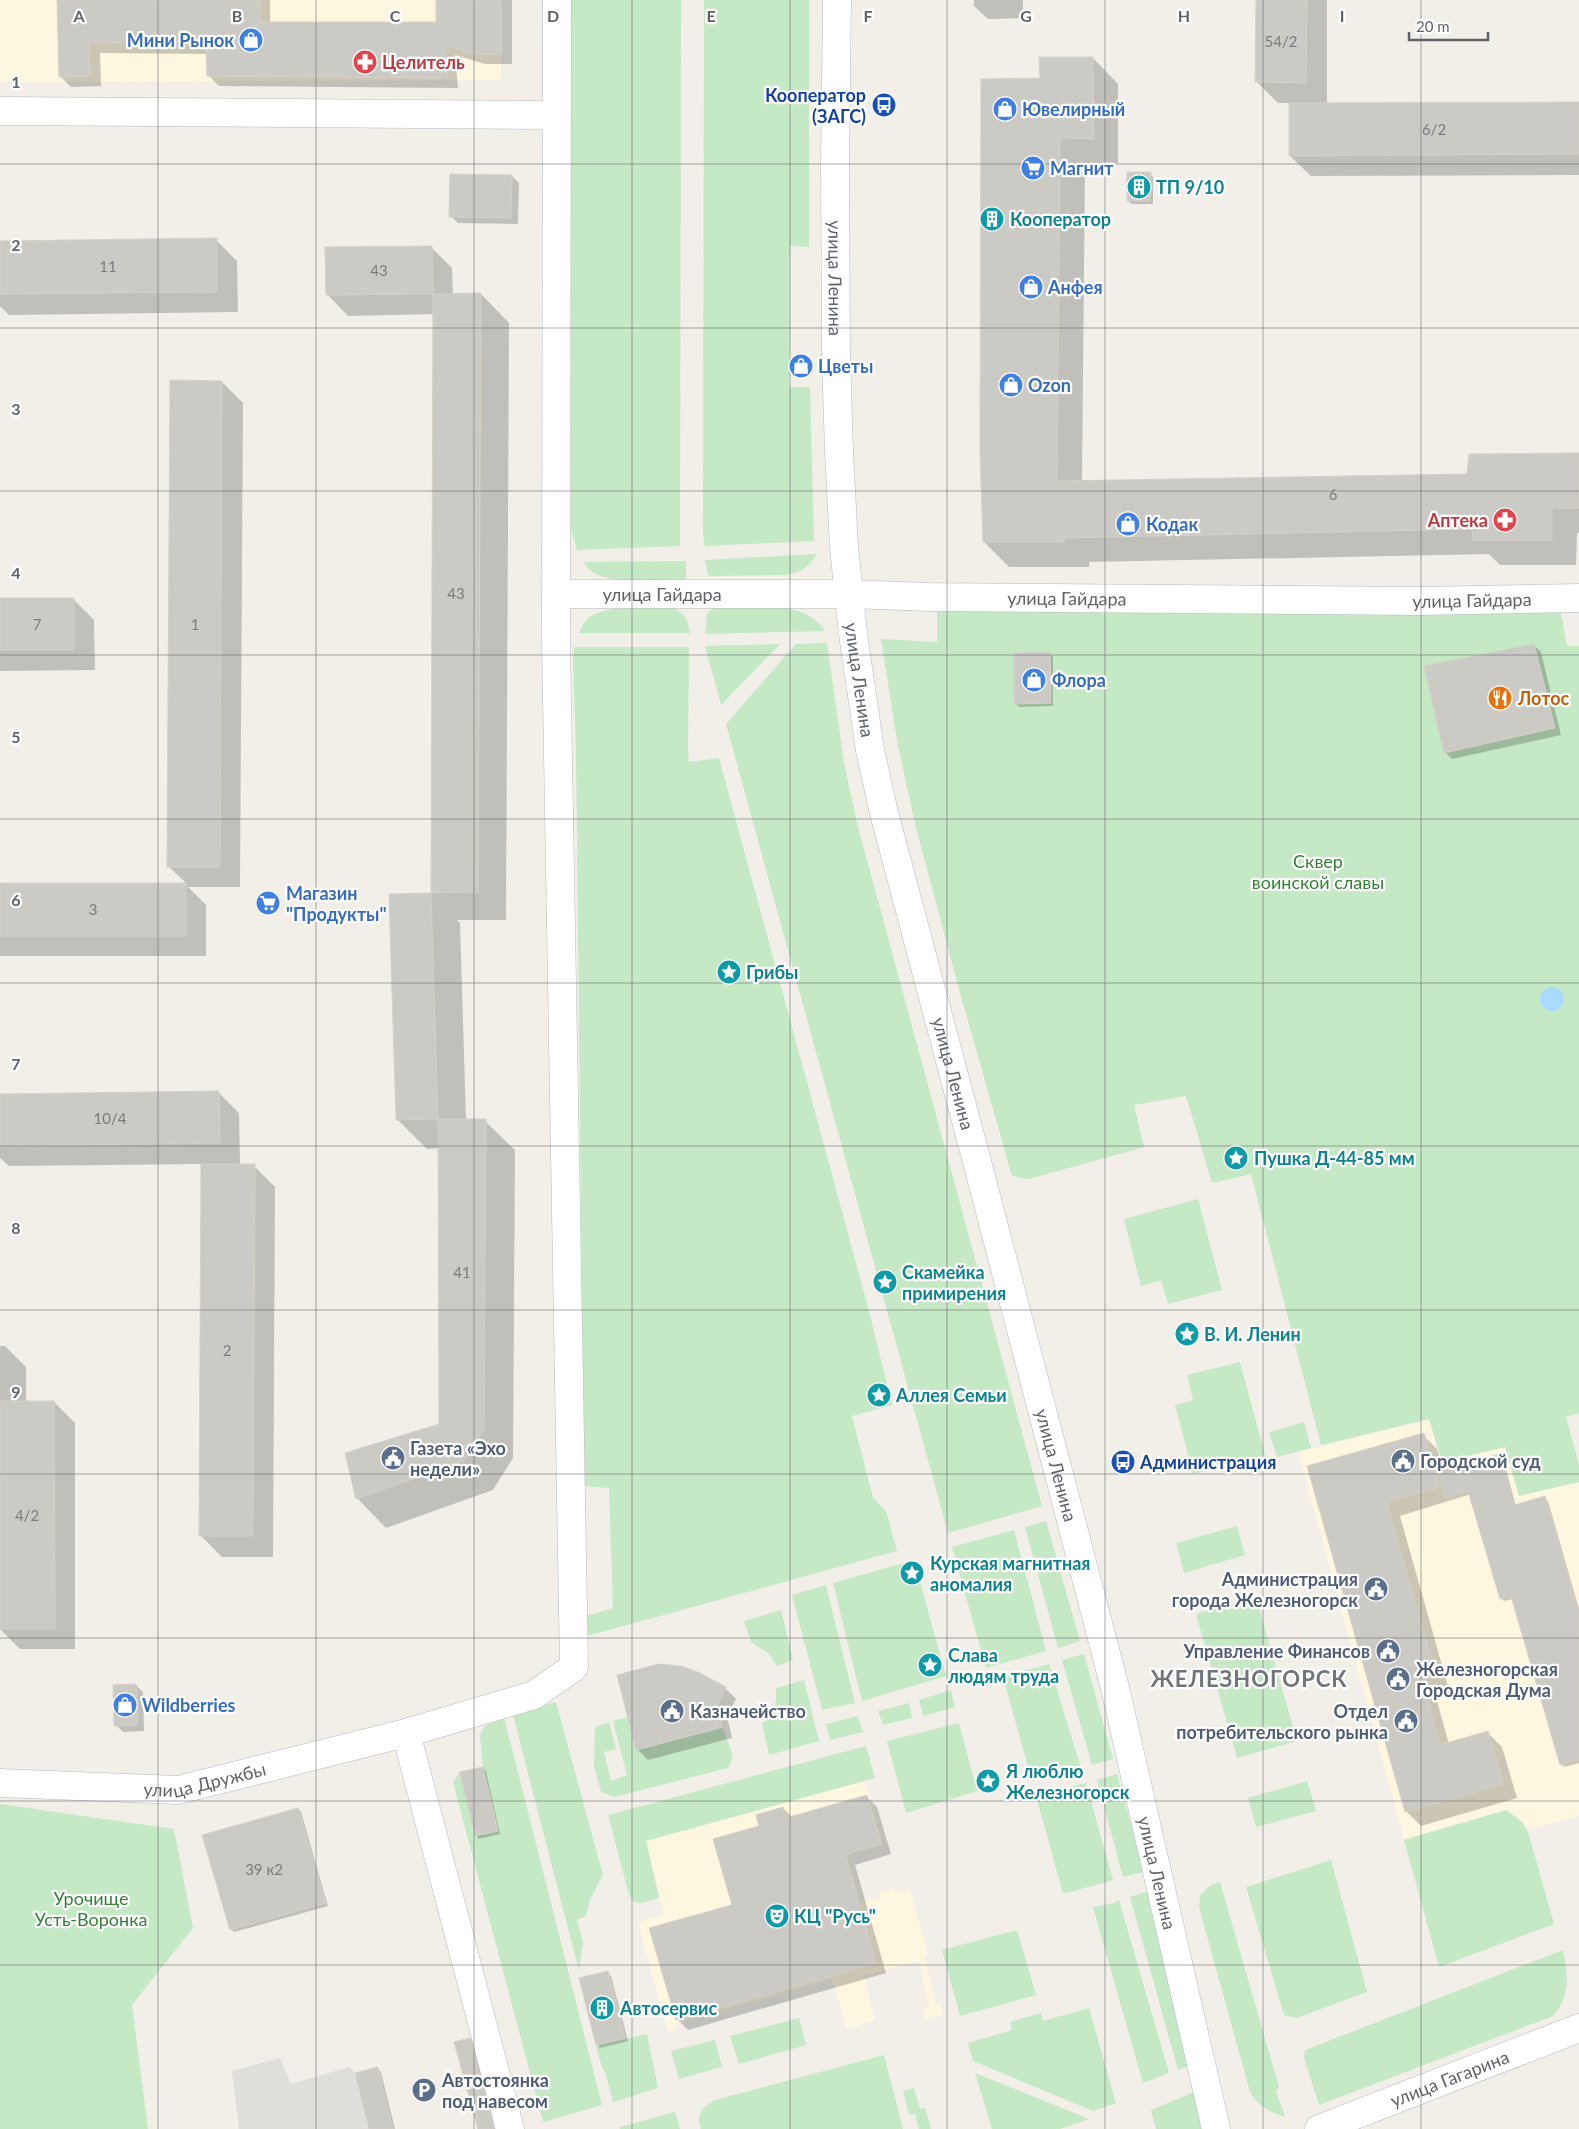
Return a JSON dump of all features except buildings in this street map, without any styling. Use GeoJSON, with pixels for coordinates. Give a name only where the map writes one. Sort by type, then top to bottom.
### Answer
{"type":"FeatureCollection","features":[{"type":"Feature","properties":{"kind":"street"},"geometry":{"type":"LineString","coordinates":[[556,594],[557,0]]}},
{"type":"Feature","properties":{"kind":"street","name":"улица Ленина"},"geometry":{"type":"LineString","coordinates":[[837,0],[836,356],[844,547],[860,688],[884,813],[1112,1679],[1216,2129]]}},
{"type":"Feature","properties":{"kind":"street"},"geometry":{"type":"LineString","coordinates":[[0,111],[557,115]]}},
{"type":"Feature","properties":{"kind":"street","name":"улица Гайдара"},"geometry":{"type":"LineString","coordinates":[[556,594],[849,594],[939,597],[1410,601],[1579,598]]}},
{"type":"Feature","properties":{"kind":"street","name":"улица Дружбы"},"geometry":{"type":"LineString","coordinates":[[0,1783],[178,1790],[406,1733],[534,1695],[574,1667],[556,594]]}},
{"type":"Feature","properties":{"kind":"street"},"geometry":{"type":"LineString","coordinates":[[406,1733],[510,2129]]}},
{"type":"Feature","properties":{"kind":"street","name":"улица Гагарина"},"geometry":{"type":"LineString","coordinates":[[1319,2129],[1579,2028]]}},
{"type":"Feature","properties":{"kind":"shaded area","name":"Мини Рынок"},"geometry":{"type":"Polygon","coordinates":[[[0,0],[501,0],[501,80],[0,82],[0,0]]]}},
{"type":"Feature","properties":{"kind":"shaded area","name":"Администрация города Железногорск"},"geometry":{"type":"Polygon","coordinates":[[[1429,1420],[1441,1464],[1505,1447],[1519,1495],[1579,1482],[1579,1816],[1528,1830],[1523,1821],[1507,1810],[1404,1839],[1298,1452],[1429,1420]]]}},
{"type":"Feature","properties":{"kind":"shaded area","name":"КЦ \"Русь\""},"geometry":{"type":"Polygon","coordinates":[[[865,1781],[883,1845],[847,1855],[860,1903],[880,1898],[879,1892],[894,1888],[896,1893],[910,1889],[928,1954],[924,1955],[936,2004],[941,2004],[943,2014],[926,2019],[923,2008],[929,2006],[919,1961],[864,1976],[875,2020],[847,2029],[832,1979],[676,2024],[677,2030],[668,2032],[638,1923],[664,1914],[646,1841],[865,1781]]]}},
{"type":"Feature","properties":{"kind":"shaded area"},"geometry":{"type":"Polygon","coordinates":[[[280,2058],[291,2084],[349,2067],[355,2073],[369,2129],[239,2129],[232,2071],[280,2058]]]}},
{"type":"Feature","properties":{"kind":"green space"},"geometry":{"type":"Polygon","coordinates":[[[571,0],[681,0],[680,546],[577,550],[571,529],[569,262],[571,0]]]}},
{"type":"Feature","properties":{"kind":"green space"},"geometry":{"type":"Polygon","coordinates":[[[704,0],[809,0],[809,247],[790,246],[789,387],[810,387],[814,541],[705,546],[703,534],[704,0]]]}},
{"type":"Feature","properties":{"kind":"green space"},"geometry":{"type":"Polygon","coordinates":[[[817,554],[805,568],[787,575],[708,576],[705,560],[817,554]]]}},
{"type":"Feature","properties":{"kind":"green space"},"geometry":{"type":"Polygon","coordinates":[[[686,561],[686,579],[637,581],[600,576],[590,570],[583,562],[686,561]]]}},
{"type":"Feature","properties":{"kind":"green space"},"geometry":{"type":"Polygon","coordinates":[[[765,606],[792,609],[816,621],[825,631],[705,634],[707,614],[713,608],[765,606]]]}},
{"type":"Feature","properties":{"kind":"green space","name":"Сквер воинской славы"},"geometry":{"type":"Polygon","coordinates":[[[937,606],[1549,607],[1561,613],[1567,646],[1579,646],[1579,1413],[1566,1417],[1579,1465],[1579,1482],[1519,1496],[1505,1447],[1442,1462],[1429,1419],[1321,1445],[1251,1174],[1212,1183],[1186,1096],[1134,1105],[1144,1147],[1029,1179],[1012,1176],[960,993],[915,824],[897,741],[881,639],[937,642],[937,606]]]}},
{"type":"Feature","properties":{"kind":"green space"},"geometry":{"type":"Polygon","coordinates":[[[628,608],[673,608],[685,618],[690,633],[579,633],[587,619],[605,611],[628,608]]]}},
{"type":"Feature","properties":{"kind":"green space"},"geometry":{"type":"Polygon","coordinates":[[[827,643],[844,763],[857,823],[1042,1506],[948,1533],[726,724],[796,644],[827,643]]]}},
{"type":"Feature","properties":{"kind":"green space"},"geometry":{"type":"Polygon","coordinates":[[[780,644],[721,705],[705,646],[780,644]]]}},
{"type":"Feature","properties":{"kind":"green space"},"geometry":{"type":"Polygon","coordinates":[[[574,647],[689,647],[689,762],[719,758],[869,1311],[892,1405],[852,1416],[873,1498],[886,1511],[897,1551],[587,1636],[586,1616],[613,1608],[609,1488],[584,1486],[574,647]]]}},
{"type":"Feature","properties":{"kind":"green space"},"geometry":{"type":"Polygon","coordinates":[[[1198,1199],[1222,1290],[1168,1304],[1161,1280],[1141,1286],[1124,1219],[1198,1199]]]}},
{"type":"Feature","properties":{"kind":"green space"},"geometry":{"type":"Polygon","coordinates":[[[1240,1362],[1265,1455],[1193,1474],[1175,1405],[1193,1400],[1187,1375],[1240,1362]]]}},
{"type":"Feature","properties":{"kind":"green space"},"geometry":{"type":"Polygon","coordinates":[[[1304,1422],[1311,1448],[1277,1457],[1269,1432],[1304,1422]]]}},
{"type":"Feature","properties":{"kind":"green space"},"geometry":{"type":"Polygon","coordinates":[[[1046,1521],[1080,1641],[1058,1648],[1025,1527],[1046,1521]]]}},
{"type":"Feature","properties":{"kind":"green space"},"geometry":{"type":"Polygon","coordinates":[[[1237,1526],[1245,1555],[1184,1573],[1176,1543],[1237,1526]]]}},
{"type":"Feature","properties":{"kind":"green space"},"geometry":{"type":"Polygon","coordinates":[[[1014,1530],[1046,1651],[986,1668],[952,1547],[1014,1530]]]}},
{"type":"Feature","properties":{"kind":"green space"},"geometry":{"type":"Polygon","coordinates":[[[914,1560],[946,1676],[862,1701],[833,1583],[914,1560]]]}},
{"type":"Feature","properties":{"kind":"green space"},"geometry":{"type":"Polygon","coordinates":[[[826,1585],[855,1703],[822,1710],[792,1595],[826,1585]]]}},
{"type":"Feature","properties":{"kind":"green space"},"geometry":{"type":"Polygon","coordinates":[[[1256,1597],[1297,1741],[1237,1758],[1196,1614],[1256,1597]]]}},
{"type":"Feature","properties":{"kind":"green space"},"geometry":{"type":"Polygon","coordinates":[[[781,1610],[793,1660],[777,1666],[769,1654],[751,1642],[744,1621],[781,1610]]]}},
{"type":"Feature","properties":{"kind":"green space"},"geometry":{"type":"Polygon","coordinates":[[[1084,1654],[1113,1759],[1092,1765],[1062,1660],[1084,1654]]]}},
{"type":"Feature","properties":{"kind":"green space"},"geometry":{"type":"Polygon","coordinates":[[[1049,1664],[1081,1768],[1032,1781],[1003,1677],[1049,1664]]]}},
{"type":"Feature","properties":{"kind":"green space"},"geometry":{"type":"Polygon","coordinates":[[[804,1680],[819,1741],[769,1755],[762,1723],[770,1716],[774,1708],[776,1688],[804,1680]]]}},
{"type":"Feature","properties":{"kind":"green space"},"geometry":{"type":"Polygon","coordinates":[[[951,1690],[955,1707],[923,1716],[919,1700],[951,1690]]]}},
{"type":"Feature","properties":{"kind":"green space"},"geometry":{"type":"Polygon","coordinates":[[[556,1702],[603,1875],[590,1899],[586,1916],[577,1920],[583,1942],[579,1971],[513,1715],[556,1702]]]}},
{"type":"Feature","properties":{"kind":"green space"},"geometry":{"type":"Polygon","coordinates":[[[909,1703],[912,1718],[883,1725],[878,1711],[909,1703]]]}},
{"type":"Feature","properties":{"kind":"green space"},"geometry":{"type":"Polygon","coordinates":[[[858,1716],[863,1732],[830,1740],[826,1724],[858,1716]]]}},
{"type":"Feature","properties":{"kind":"green space"},"geometry":{"type":"Polygon","coordinates":[[[504,1717],[602,2105],[543,2122],[453,1782],[460,1772],[475,1836],[497,1831],[483,1767],[480,1735],[485,1726],[504,1717]]]}},
{"type":"Feature","properties":{"kind":"green space"},"geometry":{"type":"Polygon","coordinates":[[[627,1717],[637,1750],[723,1728],[733,1756],[728,1768],[614,1797],[601,1792],[594,1766],[595,1727],[609,1722],[616,1749],[604,1752],[611,1781],[627,1775],[613,1721],[627,1717]]]}},
{"type":"Feature","properties":{"kind":"green space"},"geometry":{"type":"Polygon","coordinates":[[[959,1723],[977,1791],[906,1813],[887,1741],[959,1723]]]}},
{"type":"Feature","properties":{"kind":"green space"},"geometry":{"type":"Polygon","coordinates":[[[866,1746],[875,1778],[646,1841],[659,1898],[641,1903],[634,1902],[629,1895],[608,1815],[866,1746]]]}},
{"type":"Feature","properties":{"kind":"green space"},"geometry":{"type":"Polygon","coordinates":[[[1117,1774],[1144,1872],[1123,1877],[1097,1780],[1117,1774]]]}},
{"type":"Feature","properties":{"kind":"green space"},"geometry":{"type":"Polygon","coordinates":[[[1307,1781],[1316,1811],[1256,1827],[1248,1798],[1307,1781]]]}},
{"type":"Feature","properties":{"kind":"green space"},"geometry":{"type":"Polygon","coordinates":[[[1086,1783],[1113,1880],[1063,1894],[1036,1796],[1086,1783]]]}},
{"type":"Feature","properties":{"kind":"green space","name":"Урочище Усть-Воронка"},"geometry":{"type":"Polygon","coordinates":[[[0,1804],[174,1829],[193,1928],[132,2005],[148,2129],[0,2129],[0,1804]]]}},
{"type":"Feature","properties":{"kind":"green space"},"geometry":{"type":"Polygon","coordinates":[[[1506,1810],[1522,1822],[1528,1832],[1554,1924],[1439,1967],[1404,1840],[1506,1810]]]}},
{"type":"Feature","properties":{"kind":"green space"},"geometry":{"type":"Polygon","coordinates":[[[1331,1860],[1367,1992],[1296,2018],[1284,2015],[1246,1887],[1331,1860]]]}},
{"type":"Feature","properties":{"kind":"green space"},"geometry":{"type":"Polygon","coordinates":[[[1220,1882],[1279,2087],[1276,2091],[1285,2117],[1264,2108],[1250,2092],[1199,1907],[1200,1895],[1211,1885],[1220,1882]]]}},
{"type":"Feature","properties":{"kind":"green space"},"geometry":{"type":"Polygon","coordinates":[[[1149,1891],[1196,2064],[1178,2070],[1130,1897],[1149,1891]]]}},
{"type":"Feature","properties":{"kind":"green space"},"geometry":{"type":"Polygon","coordinates":[[[1119,1900],[1169,2073],[1143,2083],[1093,1907],[1114,1903],[1119,1900]]]}},
{"type":"Feature","properties":{"kind":"green space"},"geometry":{"type":"Polygon","coordinates":[[[1017,1930],[1036,1995],[960,2016],[942,1950],[1017,1930]]]}},
{"type":"Feature","properties":{"kind":"green space"},"geometry":{"type":"Polygon","coordinates":[[[1563,1950],[1567,1984],[1563,2000],[1553,2016],[1319,2105],[1304,2058],[1305,2050],[1563,1950]]]}},
{"type":"Feature","properties":{"kind":"green space"},"geometry":{"type":"Polygon","coordinates":[[[1089,2008],[1116,2103],[1093,2111],[973,2061],[968,2043],[1012,2030],[1010,2022],[1041,2013],[1043,2021],[1089,2008]]]}},
{"type":"Feature","properties":{"kind":"green space"},"geometry":{"type":"Polygon","coordinates":[[[799,2018],[806,2045],[739,2064],[730,2036],[799,2018]]]}},
{"type":"Feature","properties":{"kind":"green space"},"geometry":{"type":"Polygon","coordinates":[[[647,2034],[658,2088],[613,2102],[596,2046],[647,2034]]]}},
{"type":"Feature","properties":{"kind":"green space"},"geometry":{"type":"Polygon","coordinates":[[[715,2040],[722,2067],[679,2079],[671,2051],[715,2040]]]}},
{"type":"Feature","properties":{"kind":"green space"},"geometry":{"type":"Polygon","coordinates":[[[884,2055],[903,2129],[701,2129],[699,2119],[701,2112],[715,2100],[884,2055]]]}},
{"type":"Feature","properties":{"kind":"green space"},"geometry":{"type":"Polygon","coordinates":[[[975,2073],[1089,2119],[1060,2129],[992,2129],[975,2073]]]}},
{"type":"Feature","properties":{"kind":"green space"},"geometry":{"type":"Polygon","coordinates":[[[914,2088],[920,2109],[925,2108],[931,2129],[919,2129],[915,2114],[909,2115],[903,2091],[914,2088]]]}},
{"type":"Feature","properties":{"kind":"green space"},"geometry":{"type":"Polygon","coordinates":[[[1194,2092],[1203,2129],[1156,2129],[1151,2110],[1194,2092]]]}},
{"type":"Feature","properties":{"kind":"green space"},"geometry":{"type":"Polygon","coordinates":[[[675,2112],[680,2129],[620,2129],[620,2127],[675,2112]]]}},
{"type":"Feature","properties":{"kind":"water"},"geometry":{"type":"Polygon","coordinates":[[[1552,987],[1561,990],[1564,999],[1561,1008],[1552,1011],[1543,1008],[1540,999],[1543,990],[1552,987]]]}},
{"type":"Feature","properties":{"kind":"place","name":"Мини Рынок"},"geometry":{"type":"Point","coordinates":[251,40]}},
{"type":"Feature","properties":{"kind":"place","name":"Целитель"},"geometry":{"type":"Point","coordinates":[365,62]}},
{"type":"Feature","properties":{"kind":"place","name":"Кооператор (ЗАГС)"},"geometry":{"type":"Point","coordinates":[884,105]}},
{"type":"Feature","properties":{"kind":"place","name":"Ювелирный"},"geometry":{"type":"Point","coordinates":[1005,109]}},
{"type":"Feature","properties":{"kind":"place","name":"Магнит"},"geometry":{"type":"Point","coordinates":[1033,168]}},
{"type":"Feature","properties":{"kind":"place","name":"ТП 9/10"},"geometry":{"type":"Point","coordinates":[1139,187]}},
{"type":"Feature","properties":{"kind":"place","name":"Кооператор"},"geometry":{"type":"Point","coordinates":[992,219]}},
{"type":"Feature","properties":{"kind":"place","name":"Анфея"},"geometry":{"type":"Point","coordinates":[1031,287]}},
{"type":"Feature","properties":{"kind":"place","name":"Цветы"},"geometry":{"type":"Point","coordinates":[801,366]}},
{"type":"Feature","properties":{"kind":"place","name":"Ozon"},"geometry":{"type":"Point","coordinates":[1011,385]}},
{"type":"Feature","properties":{"kind":"place","name":"Аптека"},"geometry":{"type":"Point","coordinates":[1505,520]}},
{"type":"Feature","properties":{"kind":"place","name":"Кодак"},"geometry":{"type":"Point","coordinates":[1128,524]}},
{"type":"Feature","properties":{"kind":"place","name":"Флора"},"geometry":{"type":"Point","coordinates":[1034,680]}},
{"type":"Feature","properties":{"kind":"place","name":"Лотос"},"geometry":{"type":"Point","coordinates":[1500,698]}},
{"type":"Feature","properties":{"kind":"place","name":"Магазин \"Продукты\""},"geometry":{"type":"Point","coordinates":[268,903]}},
{"type":"Feature","properties":{"kind":"place","name":"Грибы"},"geometry":{"type":"Point","coordinates":[729,972]}},
{"type":"Feature","properties":{"kind":"place","name":"Пушка Д-44-85 мм"},"geometry":{"type":"Point","coordinates":[1236,1158]}},
{"type":"Feature","properties":{"kind":"place","name":"Скамейка примирения"},"geometry":{"type":"Point","coordinates":[885,1282]}},
{"type":"Feature","properties":{"kind":"place","name":"В. И. Ленин"},"geometry":{"type":"Point","coordinates":[1187,1334]}},
{"type":"Feature","properties":{"kind":"place","name":"Аллея Семьи"},"geometry":{"type":"Point","coordinates":[879,1395]}},
{"type":"Feature","properties":{"kind":"place","name":"Газета «Эхо недели»"},"geometry":{"type":"Point","coordinates":[393,1458]}},
{"type":"Feature","properties":{"kind":"place","name":"Городской суд"},"geometry":{"type":"Point","coordinates":[1403,1461]}},
{"type":"Feature","properties":{"kind":"place","name":"Администрация"},"geometry":{"type":"Point","coordinates":[1123,1462]}},
{"type":"Feature","properties":{"kind":"place","name":"Курская магнитная аномалия"},"geometry":{"type":"Point","coordinates":[912,1573]}},
{"type":"Feature","properties":{"kind":"place","name":"Администрация города Железногорск"},"geometry":{"type":"Point","coordinates":[1376,1589]}},
{"type":"Feature","properties":{"kind":"place","name":"Управление Финансов"},"geometry":{"type":"Point","coordinates":[1388,1651]}},
{"type":"Feature","properties":{"kind":"place","name":"Слава людям труда"},"geometry":{"type":"Point","coordinates":[930,1665]}},
{"type":"Feature","properties":{"kind":"place","name":"Железногорская Городская Дума"},"geometry":{"type":"Point","coordinates":[1398,1679]}},
{"type":"Feature","properties":{"kind":"place","name":"Wildberries"},"geometry":{"type":"Point","coordinates":[125,1705]}},
{"type":"Feature","properties":{"kind":"place","name":"Казначейство"},"geometry":{"type":"Point","coordinates":[672,1711]}},
{"type":"Feature","properties":{"kind":"place","name":"Отдел потребительского рынка"},"geometry":{"type":"Point","coordinates":[1406,1721]}},
{"type":"Feature","properties":{"kind":"place","name":"Я люблю Железногорск"},"geometry":{"type":"Point","coordinates":[988,1781]}},
{"type":"Feature","properties":{"kind":"place","name":"КЦ \"Русь\""},"geometry":{"type":"Point","coordinates":[777,1916]}},
{"type":"Feature","properties":{"kind":"place","name":"Автосервис"},"geometry":{"type":"Point","coordinates":[602,2008]}},
{"type":"Feature","properties":{"kind":"place","name":"Автостоянка под навесом"},"geometry":{"type":"Point","coordinates":[424,2090]}},
{"type":"Feature","properties":{"kind":"district","name":"ЖЕЛЕЗНОГОРСК"},"geometry":{"type":"Point","coordinates":[1249,1678]}}]}
